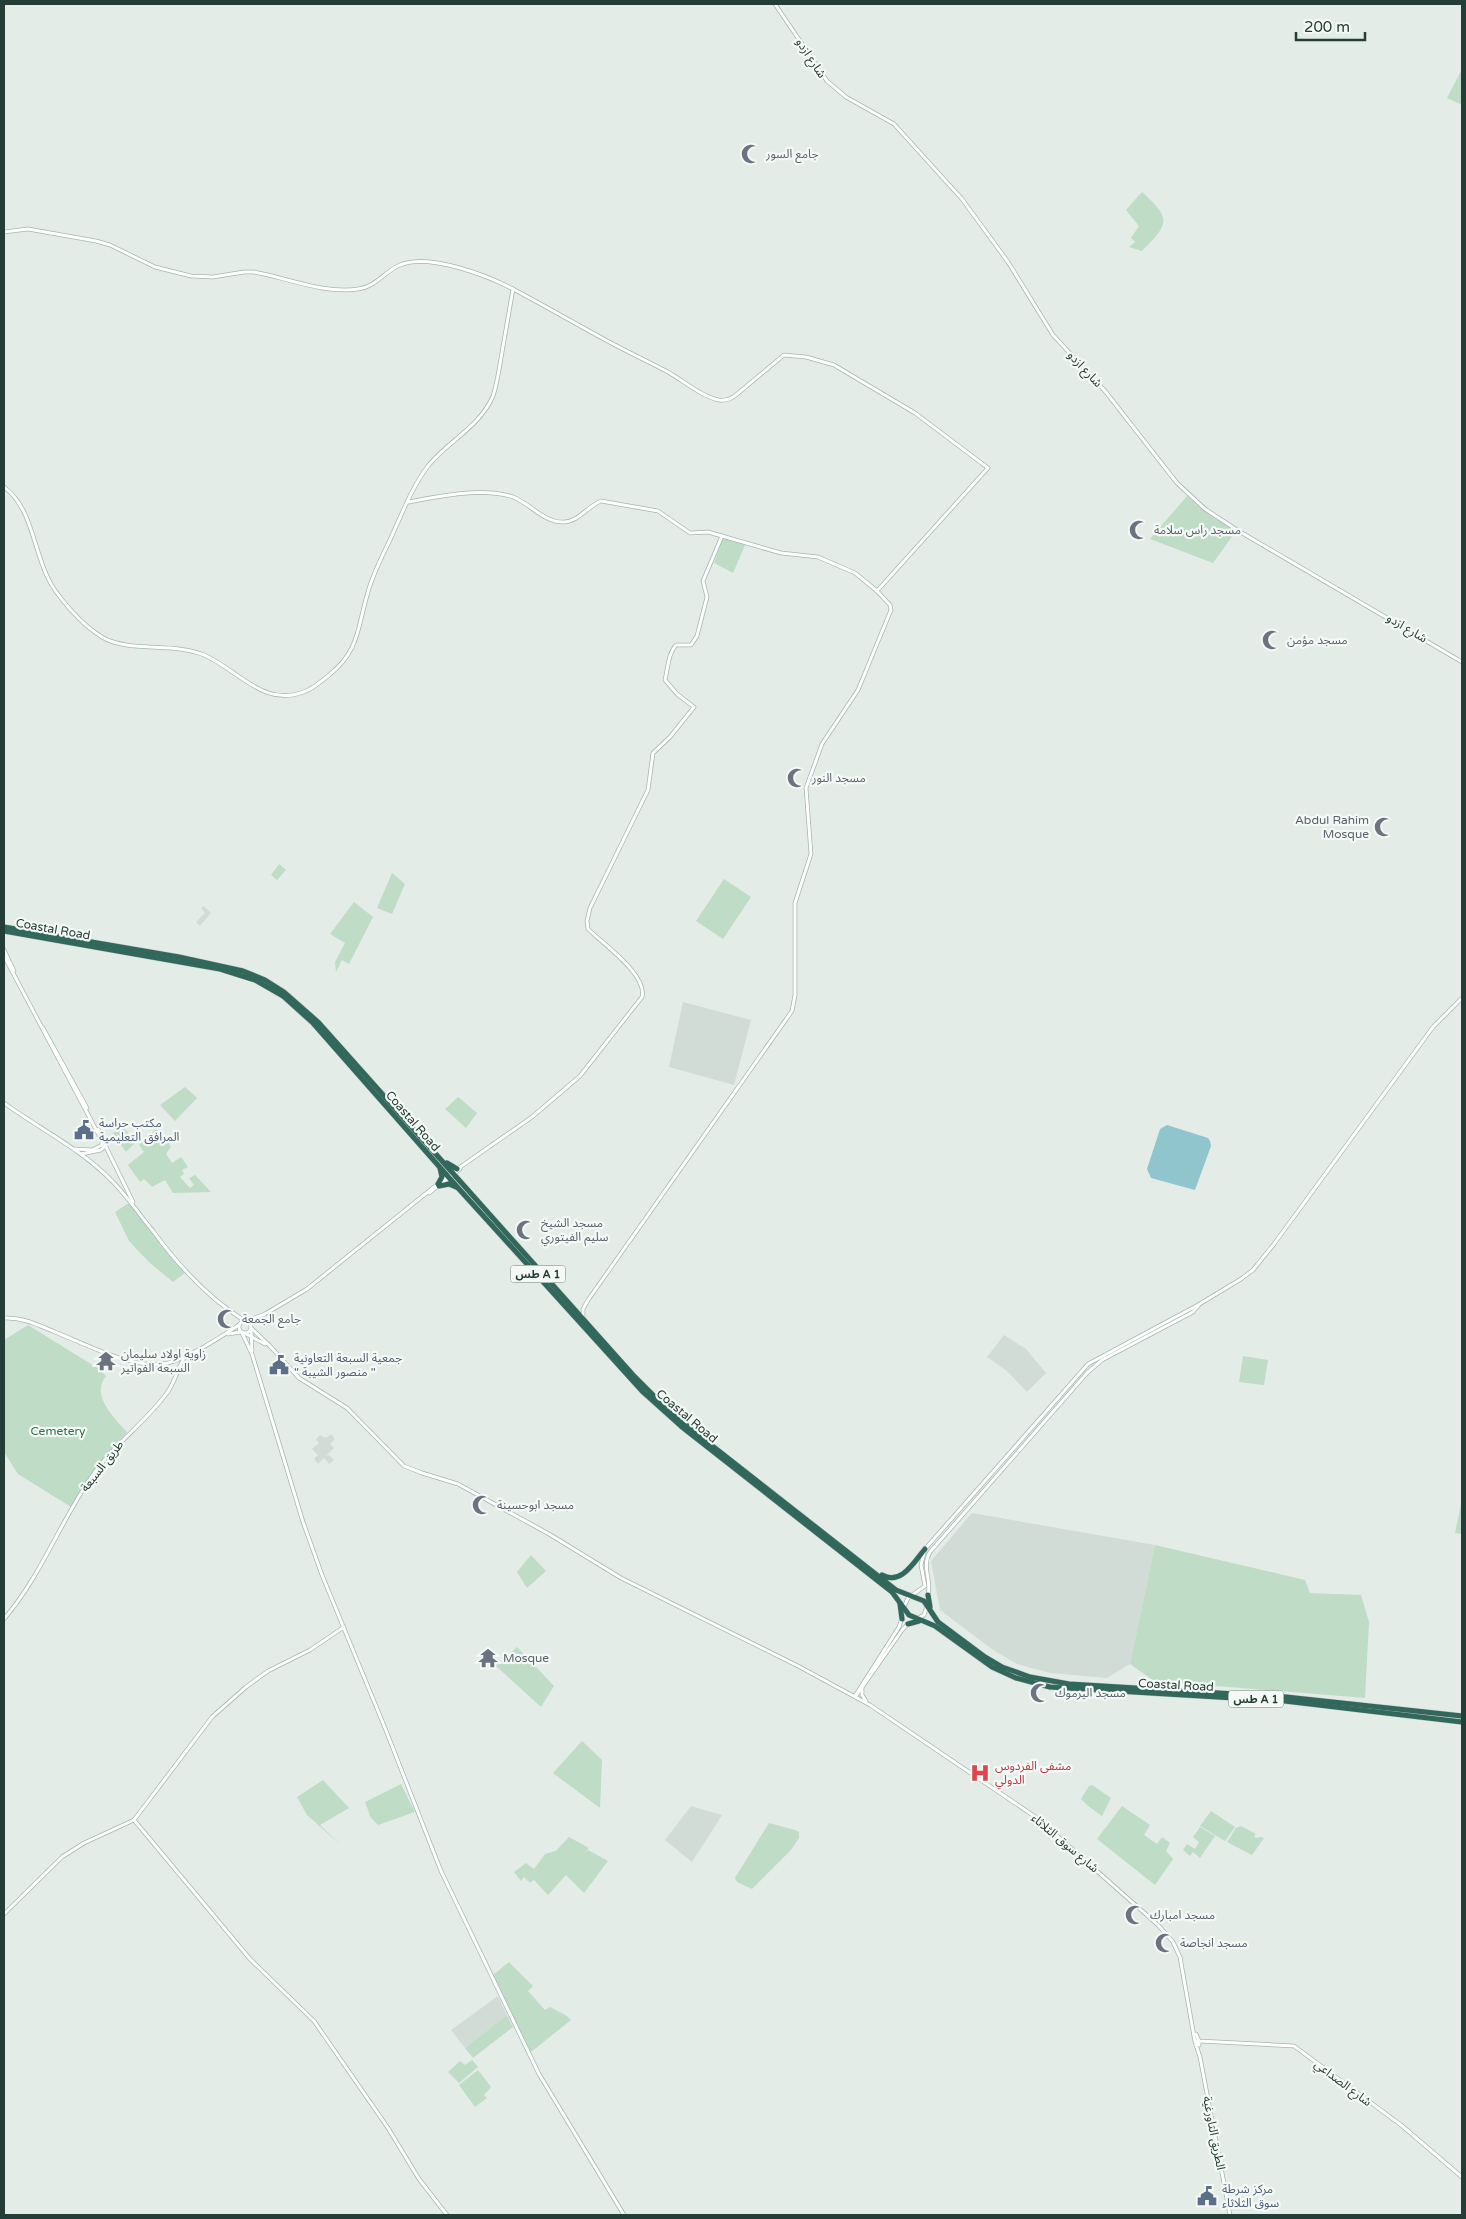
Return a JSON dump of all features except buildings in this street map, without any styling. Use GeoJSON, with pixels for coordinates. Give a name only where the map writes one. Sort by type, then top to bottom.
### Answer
{"type":"FeatureCollection","features":[{"type":"Feature","properties":{"kind":"highway","name":"Coastal Road"},"geometry":{"type":"LineString","coordinates":[[4,928],[216,964],[243,971],[265,980],[284,992],[309,1012],[440,1163],[454,1173],[549,1284],[582,1326],[655,1404],[703,1444],[892,1592],[909,1615],[935,1626],[992,1667],[1016,1678],[1050,1687],[1286,1696],[1462,1716]]}},
{"type":"Feature","properties":{"kind":"highway"},"geometry":{"type":"LineString","coordinates":[[440,1163],[442,1177],[439,1185],[449,1184],[459,1189]]}},
{"type":"Feature","properties":{"kind":"highway","name":"Coastal Road"},"geometry":{"type":"LineString","coordinates":[[454,1173],[459,1189],[660,1402],[896,1590],[920,1598],[927,1604],[938,1622],[985,1657],[1002,1667],[1024,1675],[1069,1684],[1285,1701],[1462,1722]]}},
{"type":"Feature","properties":{"kind":"highway"},"geometry":{"type":"LineString","coordinates":[[866,1566],[888,1578],[896,1579],[901,1576],[925,1549]]}},
{"type":"Feature","properties":{"kind":"highway"},"geometry":{"type":"LineString","coordinates":[[928,1595],[933,1615]]}},
{"type":"Feature","properties":{"kind":"highway"},"geometry":{"type":"LineString","coordinates":[[898,1599],[902,1619]]}},
{"type":"Feature","properties":{"kind":"highway"},"geometry":{"type":"LineString","coordinates":[[908,1624],[925,1621]]}},
{"type":"Feature","properties":{"kind":"street","name":"شارع ازدو"},"geometry":{"type":"LineString","coordinates":[[775,4],[827,81],[846,97],[894,124],[962,199],[1008,262],[1053,335],[1105,391],[1168,473],[1186,493],[1237,530],[1462,662]]}},
{"type":"Feature","properties":{"kind":"street"},"geometry":{"type":"LineString","coordinates":[[4,232],[28,229],[96,241],[110,245],[155,267],[191,276],[213,277],[254,272],[321,287],[347,290],[365,288],[400,265],[421,262],[465,270],[513,289],[668,372],[704,394],[720,400],[730,399],[736,395],[784,354],[821,360],[834,365],[915,413],[988,468],[877,591]]}},
{"type":"Feature","properties":{"kind":"street"},"geometry":{"type":"LineString","coordinates":[[4,487],[15,497],[24,510],[51,584],[93,631],[102,638],[117,643],[196,652],[211,658],[258,690],[280,696],[306,691],[332,673],[348,657],[356,640],[368,591],[374,575],[408,502],[427,467],[476,424],[488,407],[494,394],[513,289]]}},
{"type":"Feature","properties":{"kind":"street"},"geometry":{"type":"LineString","coordinates":[[408,502],[454,493],[505,496],[517,499],[544,517],[567,522],[597,503],[605,501],[658,510],[690,533],[704,532],[781,553],[824,559],[855,573],[877,591],[890,605],[890,613],[858,690],[822,744],[806,788],[811,854],[795,903],[795,995],[792,1011],[585,1305],[582,1311],[584,1320]]}},
{"type":"Feature","properties":{"kind":"street"},"geometry":{"type":"LineString","coordinates":[[4,1318],[23,1320],[137,1362],[167,1363],[185,1356],[223,1336],[246,1321],[265,1314],[306,1288],[454,1173],[532,1117],[580,1076],[620,1022],[642,997],[640,985],[628,967],[614,951],[588,930],[587,921],[595,896],[648,790],[653,753],[670,737],[694,707],[677,694],[665,680],[672,649],[676,645],[690,644],[697,636],[707,595],[703,587],[703,581],[722,536]]}},
{"type":"Feature","properties":{"kind":"street"},"geometry":{"type":"LineString","coordinates":[[4,950],[21,988]]}},
{"type":"Feature","properties":{"kind":"street"},"geometry":{"type":"LineString","coordinates":[[4,956],[104,1138],[104,1144],[136,1207]]}},
{"type":"Feature","properties":{"kind":"street"},"geometry":{"type":"LineString","coordinates":[[855,1696],[899,1627],[907,1599],[914,1596],[925,1586],[921,1565],[925,1549],[1088,1364],[1198,1305],[1248,1275],[1263,1258],[1433,1027],[1462,998]]}},
{"type":"Feature","properties":{"kind":"street"},"geometry":{"type":"LineString","coordinates":[[4,1103],[72,1148],[108,1176],[136,1207],[164,1246],[189,1275],[234,1314],[246,1321]]}},
{"type":"Feature","properties":{"kind":"street"},"geometry":{"type":"LineString","coordinates":[[72,1148],[84,1151],[92,1150],[104,1144]]}},
{"type":"Feature","properties":{"kind":"street"},"geometry":{"type":"LineString","coordinates":[[80,1154],[96,1151],[104,1144]]}},
{"type":"Feature","properties":{"kind":"street"},"geometry":{"type":"LineString","coordinates":[[571,1306],[578,1308],[585,1305]]}},
{"type":"Feature","properties":{"kind":"street"},"geometry":{"type":"LineString","coordinates":[[855,1696],[908,1624],[925,1613],[930,1585],[926,1567],[930,1552],[1087,1373],[1102,1360],[1193,1312],[1198,1305]]}},
{"type":"Feature","properties":{"kind":"street"},"geometry":{"type":"LineString","coordinates":[[234,1314],[252,1354],[307,1535],[450,1890],[539,2074],[624,2215]]}},
{"type":"Feature","properties":{"kind":"street"},"geometry":{"type":"LineString","coordinates":[[223,1336],[234,1332],[248,1333],[265,1314]]}},
{"type":"Feature","properties":{"kind":"street","name":"شارع سوق الثلاثاء"},"geometry":{"type":"LineString","coordinates":[[246,1321],[304,1382],[340,1403],[404,1466],[458,1484],[549,1534],[621,1578],[855,1696],[1037,1818],[1158,1925],[1173,1942],[1180,1957],[1197,2043]]}},
{"type":"Feature","properties":{"kind":"street"},"geometry":{"type":"LineString","coordinates":[[251,1328],[252,1354]]}},
{"type":"Feature","properties":{"kind":"street"},"geometry":{"type":"LineString","coordinates":[[242,1333],[271,1347]]}},
{"type":"Feature","properties":{"kind":"street","name":"طريق السبعة"},"geometry":{"type":"LineString","coordinates":[[4,1619],[28,1587],[70,1510],[92,1477],[126,1436],[166,1394],[175,1380],[185,1356]]}},
{"type":"Feature","properties":{"kind":"street"},"geometry":{"type":"LineString","coordinates":[[4,1914],[62,1857],[84,1843],[134,1820],[204,1726],[223,1706],[268,1670],[310,1650],[344,1627]]}},
{"type":"Feature","properties":{"kind":"street"},"geometry":{"type":"LineString","coordinates":[[842,1689],[852,1690],[862,1683]]}},
{"type":"Feature","properties":{"kind":"street"},"geometry":{"type":"LineString","coordinates":[[862,1688],[862,1695],[870,1705]]}},
{"type":"Feature","properties":{"kind":"street"},"geometry":{"type":"LineString","coordinates":[[134,1820],[250,1959],[308,2012],[388,2128],[419,2179],[447,2215]]}},
{"type":"Feature","properties":{"kind":"street","name":"شارع الصداعي"},"geometry":{"type":"LineString","coordinates":[[1197,2043],[1204,2041],[1294,2046],[1400,2125],[1462,2177]]}},
{"type":"Feature","properties":{"kind":"street","name":"الطريق التاورغية"},"geometry":{"type":"LineString","coordinates":[[1197,2043],[1230,2215]]}},
{"type":"Feature","properties":{"kind":"shaded area"},"geometry":{"type":"Polygon","coordinates":[[[204,906],[211,913],[200,926],[196,922],[205,913],[201,908],[204,906]]]}},
{"type":"Feature","properties":{"kind":"shaded area"},"geometry":{"type":"Polygon","coordinates":[[[683,1002],[751,1020],[734,1085],[669,1067],[683,1002]]]}},
{"type":"Feature","properties":{"kind":"shaded area"},"geometry":{"type":"Polygon","coordinates":[[[1004,1335],[1026,1349],[1046,1373],[1027,1392],[1007,1371],[987,1357],[1004,1335]]]}},
{"type":"Feature","properties":{"kind":"shaded area"},"geometry":{"type":"Polygon","coordinates":[[[331,1434],[335,1439],[330,1444],[334,1448],[326,1456],[329,1455],[334,1460],[329,1464],[324,1458],[318,1464],[314,1459],[318,1455],[312,1449],[319,1443],[316,1439],[320,1435],[326,1438],[331,1434]]]}},
{"type":"Feature","properties":{"kind":"shaded area"},"geometry":{"type":"Polygon","coordinates":[[[972,1513],[1155,1545],[1130,1664],[1107,1678],[1050,1673],[1017,1664],[993,1650],[940,1610],[931,1561],[972,1513]]]}},
{"type":"Feature","properties":{"kind":"shaded area"},"geometry":{"type":"Polygon","coordinates":[[[691,1806],[722,1815],[692,1862],[665,1840],[691,1806]]]}},
{"type":"Feature","properties":{"kind":"shaded area"},"geometry":{"type":"Polygon","coordinates":[[[498,1996],[507,2015],[465,2048],[451,2030],[498,1996]]]}},
{"type":"Feature","properties":{"kind":"green space"},"geometry":{"type":"Polygon","coordinates":[[[1462,69],[1462,105],[1447,98],[1462,69]]]}},
{"type":"Feature","properties":{"kind":"green space"},"geometry":{"type":"Polygon","coordinates":[[[1142,192],[1158,209],[1163,221],[1162,228],[1158,234],[1142,251],[1129,247],[1135,242],[1131,238],[1139,226],[1126,210],[1142,192]]]}},
{"type":"Feature","properties":{"kind":"green space"},"geometry":{"type":"Polygon","coordinates":[[[1187,496],[1214,518],[1236,531],[1213,563],[1150,539],[1187,496]]]}},
{"type":"Feature","properties":{"kind":"green space"},"geometry":{"type":"Polygon","coordinates":[[[723,538],[745,545],[733,573],[714,563],[723,538]]]}},
{"type":"Feature","properties":{"kind":"green space"},"geometry":{"type":"Polygon","coordinates":[[[279,864],[286,870],[277,880],[271,875],[279,864]]]}},
{"type":"Feature","properties":{"kind":"green space"},"geometry":{"type":"Polygon","coordinates":[[[392,873],[405,884],[392,914],[377,908],[392,873]]]}},
{"type":"Feature","properties":{"kind":"green space"},"geometry":{"type":"Polygon","coordinates":[[[724,879],[751,897],[723,939],[696,921],[724,879]]]}},
{"type":"Feature","properties":{"kind":"green space"},"geometry":{"type":"Polygon","coordinates":[[[354,902],[373,917],[349,964],[342,960],[336,972],[335,962],[345,943],[330,934],[354,902]]]}},
{"type":"Feature","properties":{"kind":"green space"},"geometry":{"type":"Polygon","coordinates":[[[185,1087],[197,1098],[175,1121],[160,1105],[185,1087]]]}},
{"type":"Feature","properties":{"kind":"green space"},"geometry":{"type":"Polygon","coordinates":[[[458,1097],[477,1113],[466,1128],[445,1109],[458,1097]]]}},
{"type":"Feature","properties":{"kind":"green space"},"geometry":{"type":"Polygon","coordinates":[[[123,1126],[135,1143],[126,1152],[113,1133],[123,1126]]]}},
{"type":"Feature","properties":{"kind":"green space"},"geometry":{"type":"Polygon","coordinates":[[[156,1129],[172,1141],[169,1144],[171,1147],[166,1154],[172,1163],[181,1157],[188,1167],[182,1170],[184,1174],[180,1177],[190,1188],[194,1185],[189,1178],[195,1175],[211,1192],[173,1193],[165,1180],[152,1187],[144,1179],[140,1182],[128,1165],[144,1152],[139,1145],[156,1129]]]}},
{"type":"Feature","properties":{"kind":"green space"},"geometry":{"type":"Polygon","coordinates":[[[129,1203],[185,1273],[173,1282],[150,1263],[129,1241],[115,1212],[129,1203]]]}},
{"type":"Feature","properties":{"kind":"green space","name":"Cemetery"},"geometry":{"type":"Polygon","coordinates":[[[28,1325],[99,1369],[106,1376],[102,1383],[102,1399],[111,1414],[127,1432],[71,1507],[18,1474],[4,1452],[4,1340],[28,1325]]]}},
{"type":"Feature","properties":{"kind":"green space"},"geometry":{"type":"Polygon","coordinates":[[[1243,1356],[1268,1360],[1264,1385],[1239,1382],[1243,1356]]]}},
{"type":"Feature","properties":{"kind":"green space"},"geometry":{"type":"Polygon","coordinates":[[[1461,1504],[1462,1534],[1455,1533],[1461,1504]]]}},
{"type":"Feature","properties":{"kind":"green space"},"geometry":{"type":"Polygon","coordinates":[[[1155,1545],[1305,1580],[1310,1593],[1361,1595],[1369,1622],[1365,1698],[1154,1681],[1130,1664],[1155,1545]]]}},
{"type":"Feature","properties":{"kind":"green space"},"geometry":{"type":"Polygon","coordinates":[[[531,1555],[546,1571],[527,1588],[517,1572],[531,1555]]]}},
{"type":"Feature","properties":{"kind":"green space"},"geometry":{"type":"Polygon","coordinates":[[[517,1647],[554,1686],[541,1707],[496,1666],[517,1647]]]}},
{"type":"Feature","properties":{"kind":"green space"},"geometry":{"type":"Polygon","coordinates":[[[582,1741],[602,1760],[600,1808],[553,1773],[582,1741]]]}},
{"type":"Feature","properties":{"kind":"green space"},"geometry":{"type":"Polygon","coordinates":[[[323,1780],[349,1808],[320,1825],[342,1846],[307,1815],[297,1797],[323,1780]]]}},
{"type":"Feature","properties":{"kind":"green space"},"geometry":{"type":"Polygon","coordinates":[[[401,1784],[415,1812],[378,1825],[371,1818],[365,1802],[401,1784]]]}},
{"type":"Feature","properties":{"kind":"green space"},"geometry":{"type":"Polygon","coordinates":[[[1092,1785],[1111,1798],[1102,1816],[1081,1799],[1089,1786],[1092,1785]]]}},
{"type":"Feature","properties":{"kind":"green space"},"geometry":{"type":"Polygon","coordinates":[[[1122,1806],[1150,1825],[1144,1835],[1157,1844],[1162,1837],[1170,1843],[1166,1851],[1173,1859],[1155,1885],[1097,1839],[1122,1806]]]}},
{"type":"Feature","properties":{"kind":"green space"},"geometry":{"type":"Polygon","coordinates":[[[1211,1811],[1235,1827],[1225,1841],[1200,1826],[1211,1811]]]}},
{"type":"Feature","properties":{"kind":"green space"},"geometry":{"type":"Polygon","coordinates":[[[769,1823],[799,1832],[799,1838],[791,1850],[752,1889],[737,1882],[735,1878],[769,1823]]]}},
{"type":"Feature","properties":{"kind":"green space"},"geometry":{"type":"Polygon","coordinates":[[[1241,1826],[1256,1834],[1254,1836],[1256,1838],[1264,1838],[1252,1855],[1227,1842],[1236,1828],[1241,1826]]]}},
{"type":"Feature","properties":{"kind":"green space"},"geometry":{"type":"Polygon","coordinates":[[[1200,1827],[1215,1836],[1200,1858],[1193,1852],[1190,1856],[1183,1850],[1187,1844],[1195,1849],[1199,1842],[1193,1837],[1200,1827]]]}},
{"type":"Feature","properties":{"kind":"green space"},"geometry":{"type":"Polygon","coordinates":[[[569,1837],[589,1848],[584,1853],[588,1850],[608,1861],[584,1893],[566,1875],[574,1866],[548,1895],[534,1880],[530,1883],[524,1877],[521,1881],[514,1872],[526,1863],[534,1869],[545,1854],[556,1851],[569,1837]]]}},
{"type":"Feature","properties":{"kind":"green space"},"geometry":{"type":"Polygon","coordinates":[[[509,1962],[533,1986],[528,1991],[545,2010],[550,2007],[571,2020],[531,2052],[493,1975],[509,1962]]]}},
{"type":"Feature","properties":{"kind":"green space"},"geometry":{"type":"Polygon","coordinates":[[[507,2015],[513,2027],[473,2058],[465,2048],[507,2015]]]}},
{"type":"Feature","properties":{"kind":"green space"},"geometry":{"type":"Polygon","coordinates":[[[472,2060],[478,2067],[459,2083],[448,2072],[460,2061],[465,2065],[472,2060]]]}},
{"type":"Feature","properties":{"kind":"green space"},"geometry":{"type":"Polygon","coordinates":[[[478,2070],[491,2087],[484,2095],[487,2098],[475,2107],[459,2085],[478,2070]]]}},
{"type":"Feature","properties":{"kind":"water"},"geometry":{"type":"Polygon","coordinates":[[[1167,1125],[1208,1138],[1210,1141],[1211,1146],[1195,1190],[1151,1178],[1147,1169],[1160,1129],[1167,1125]]]}},
{"type":"Feature","properties":{"kind":"place","name":"جامع السور"},"geometry":{"type":"Point","coordinates":[751,154]}},
{"type":"Feature","properties":{"kind":"place","name":"مسجد راس سلامة"},"geometry":{"type":"Point","coordinates":[1139,530]}},
{"type":"Feature","properties":{"kind":"place","name":"مسجد مؤمن"},"geometry":{"type":"Point","coordinates":[1272,640]}},
{"type":"Feature","properties":{"kind":"place","name":"مسجد النور"},"geometry":{"type":"Point","coordinates":[797,778]}},
{"type":"Feature","properties":{"kind":"place","name":"Abdul Rahim Mosque"},"geometry":{"type":"Point","coordinates":[1384,827]}},
{"type":"Feature","properties":{"kind":"place","name":"مكتب حراسة المرافق التعليمية"},"geometry":{"type":"Point","coordinates":[84,1130]}},
{"type":"Feature","properties":{"kind":"place","name":"مسجد الشيخ سليم الفيتوري"},"geometry":{"type":"Point","coordinates":[526,1230]}},
{"type":"Feature","properties":{"kind":"place","name":"جامع الجمعة"},"geometry":{"type":"Point","coordinates":[227,1319]}},
{"type":"Feature","properties":{"kind":"place","name":"زاوية اولاد سليمان السبعة الفواتير"},"geometry":{"type":"Point","coordinates":[106,1361]}},
{"type":"Feature","properties":{"kind":"place","name":"جمعية السبعة التعاونية \" منصور الشيبة \""},"geometry":{"type":"Point","coordinates":[279,1365]}},
{"type":"Feature","properties":{"kind":"place","name":"مسجد ابوحسينة"},"geometry":{"type":"Point","coordinates":[482,1505]}},
{"type":"Feature","properties":{"kind":"place","name":"Mosque"},"geometry":{"type":"Point","coordinates":[488,1658]}},
{"type":"Feature","properties":{"kind":"place","name":"مسجد اليرموك"},"geometry":{"type":"Point","coordinates":[1040,1693]}},
{"type":"Feature","properties":{"kind":"place","name":"مشفى الفردوس الدولي"},"geometry":{"type":"Point","coordinates":[980,1773]}},
{"type":"Feature","properties":{"kind":"place","name":"مسجد امبارك"},"geometry":{"type":"Point","coordinates":[1135,1915]}},
{"type":"Feature","properties":{"kind":"place","name":"مسجد انجاصة"},"geometry":{"type":"Point","coordinates":[1165,1943]}},
{"type":"Feature","properties":{"kind":"place","name":"مركز شرطة سوق الثلاثاء"},"geometry":{"type":"Point","coordinates":[1207,2196]}}]}
